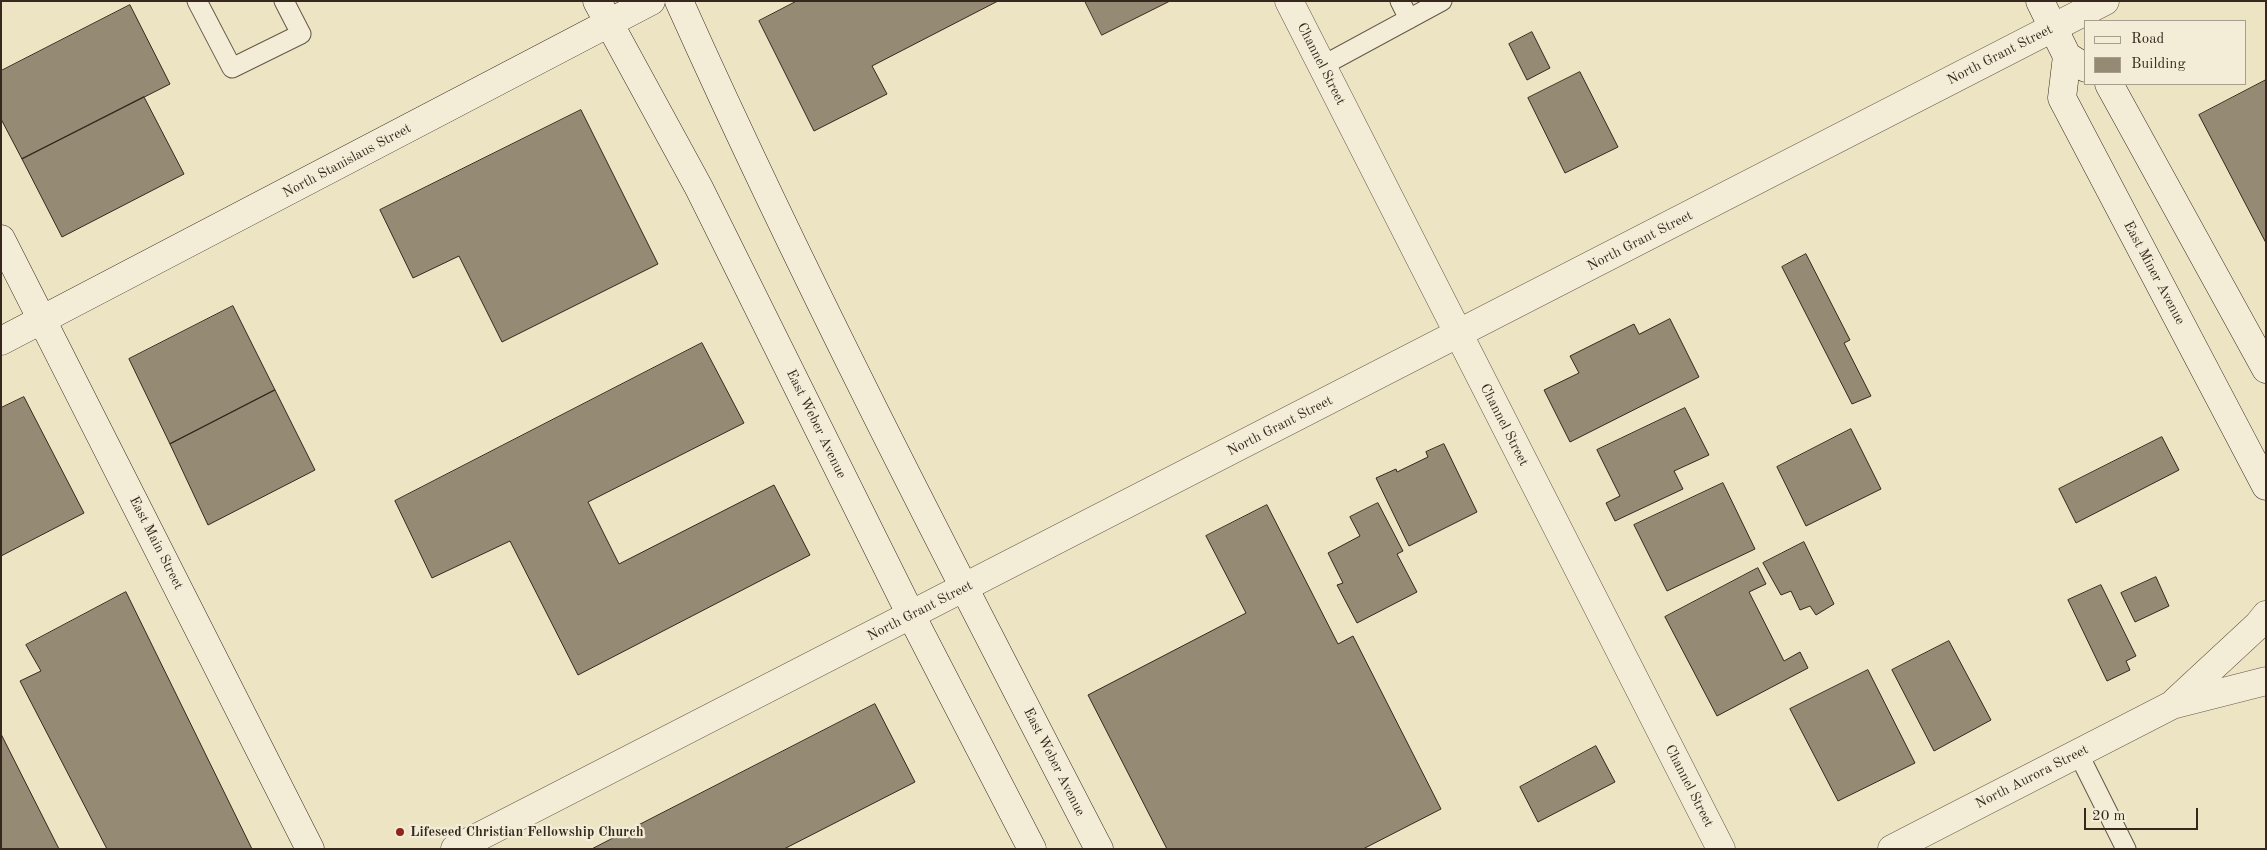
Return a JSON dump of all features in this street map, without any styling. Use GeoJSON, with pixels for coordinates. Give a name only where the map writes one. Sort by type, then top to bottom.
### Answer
{"type":"FeatureCollection","features":[{"type":"Feature","properties":{"kind":"street","name":"North Stanislaus Street"},"geometry":{"type":"LineString","coordinates":[[1,341],[43,320],[603,12],[651,1]]}},
{"type":"Feature","properties":{"kind":"street","name":"East Weber Avenue"},"geometry":{"type":"LineString","coordinates":[[679,1],[752,162],[965,588],[1099,849]]}},
{"type":"Feature","properties":{"kind":"street","name":"Channel Street"},"geometry":{"type":"LineString","coordinates":[[1289,1],[1721,849]]}},
{"type":"Feature","properties":{"kind":"street","name":"East Miner Avenue"},"geometry":{"type":"LineString","coordinates":[[2040,1],[2054,28],[2077,62],[2062,98],[2266,486]]}},
{"type":"Feature","properties":{"kind":"street","name":"North Grant Street"},"geometry":{"type":"LineString","coordinates":[[454,849],[2105,1]]}},
{"type":"Feature","properties":{"kind":"street","name":"East Weber Avenue"},"geometry":{"type":"LineString","coordinates":[[603,12],[699,188],[911,615],[1032,849]]}},
{"type":"Feature","properties":{"kind":"street"},"geometry":{"type":"LineString","coordinates":[[2110,85],[2266,369]]}},
{"type":"Feature","properties":{"kind":"street","name":"East Main Street"},"geometry":{"type":"LineString","coordinates":[[1,238],[310,849]]}},
{"type":"Feature","properties":{"kind":"street","name":"North Aurora Street"},"geometry":{"type":"LineString","coordinates":[[2172,705],[2258,625],[2266,615]]}},
{"type":"Feature","properties":{"kind":"street","name":"North Aurora Street"},"geometry":{"type":"LineString","coordinates":[[1892,849],[2172,705],[2266,681]]}},
{"type":"Feature","properties":{"kind":"lane"},"geometry":{"type":"LineString","coordinates":[[197,1],[232,68],[301,34],[284,1]]}},
{"type":"Feature","properties":{"kind":"lane"},"geometry":{"type":"LineString","coordinates":[[1400,1],[1409,18]]}},
{"type":"Feature","properties":{"kind":"lane"},"geometry":{"type":"LineString","coordinates":[[1322,66],[1442,1]]}},
{"type":"Feature","properties":{"kind":"lane"},"geometry":{"type":"LineString","coordinates":[[2078,753],[2126,849]]}},
{"type":"Feature","properties":{"kind":"building"},"geometry":{"type":"Polygon","coordinates":[[[797,1],[998,1],[872,66],[887,94],[814,131],[759,21],[797,1]]]}},
{"type":"Feature","properties":{"kind":"building"},"geometry":{"type":"Polygon","coordinates":[[[1085,1],[1170,1],[1102,35],[1085,1]]]}},
{"type":"Feature","properties":{"kind":"building"},"geometry":{"type":"Polygon","coordinates":[[[130,5],[170,84],[22,159],[1,119],[1,71],[130,5]]]}},
{"type":"Feature","properties":{"kind":"building"},"geometry":{"type":"Polygon","coordinates":[[[1532,32],[1550,68],[1527,80],[1509,44],[1532,32]]]}},
{"type":"Feature","properties":{"kind":"building"},"geometry":{"type":"Polygon","coordinates":[[[1580,72],[1618,147],[1565,173],[1528,98],[1580,72]]]}},
{"type":"Feature","properties":{"kind":"building"},"geometry":{"type":"Polygon","coordinates":[[[2266,80],[2266,243],[2199,115],[2266,80]]]}},
{"type":"Feature","properties":{"kind":"building"},"geometry":{"type":"Polygon","coordinates":[[[144,97],[184,174],[62,237],[22,159],[144,97]]]}},
{"type":"Feature","properties":{"kind":"building"},"geometry":{"type":"Polygon","coordinates":[[[581,110],[658,264],[502,342],[459,256],[413,278],[380,210],[581,110]]]}},
{"type":"Feature","properties":{"kind":"building"},"geometry":{"type":"Polygon","coordinates":[[[1806,254],[1850,340],[1844,343],[1871,396],[1852,404],[1782,267],[1806,254]]]}},
{"type":"Feature","properties":{"kind":"building"},"geometry":{"type":"Polygon","coordinates":[[[233,306],[275,390],[170,444],[129,359],[233,306]]]}},
{"type":"Feature","properties":{"kind":"building"},"geometry":{"type":"Polygon","coordinates":[[[1670,319],[1699,377],[1570,442],[1544,390],[1579,373],[1570,356],[1634,324],[1639,334],[1670,319]]]}},
{"type":"Feature","properties":{"kind":"building"},"geometry":{"type":"Polygon","coordinates":[[[702,343],[744,423],[588,502],[619,564],[774,485],[810,555],[578,675],[510,541],[432,578],[395,501],[702,343]]]}},
{"type":"Feature","properties":{"kind":"building"},"geometry":{"type":"Polygon","coordinates":[[[275,390],[315,470],[208,525],[170,444],[275,390]]]}},
{"type":"Feature","properties":{"kind":"building"},"geometry":{"type":"Polygon","coordinates":[[[24,397],[84,513],[1,556],[1,408],[24,397]]]}},
{"type":"Feature","properties":{"kind":"building"},"geometry":{"type":"Polygon","coordinates":[[[1685,408],[1709,455],[1674,471],[1683,489],[1615,521],[1606,503],[1620,496],[1597,450],[1685,408]]]}},
{"type":"Feature","properties":{"kind":"building"},"geometry":{"type":"Polygon","coordinates":[[[1851,429],[1881,489],[1806,526],[1777,467],[1851,429]]]}},
{"type":"Feature","properties":{"kind":"building"},"geometry":{"type":"Polygon","coordinates":[[[2162,437],[2179,470],[2076,523],[2059,489],[2162,437]]]}},
{"type":"Feature","properties":{"kind":"building"},"geometry":{"type":"Polygon","coordinates":[[[1444,444],[1477,512],[1409,546],[1376,478],[1396,469],[1397,472],[1428,457],[1426,452],[1444,444]]]}},
{"type":"Feature","properties":{"kind":"building"},"geometry":{"type":"Polygon","coordinates":[[[1723,483],[1755,549],[1667,591],[1634,525],[1723,483]]]}},
{"type":"Feature","properties":{"kind":"building"},"geometry":{"type":"Polygon","coordinates":[[[1378,503],[1403,551],[1397,554],[1417,592],[1357,623],[1337,585],[1343,583],[1328,553],[1360,536],[1350,517],[1378,503]]]}},
{"type":"Feature","properties":{"kind":"building"},"geometry":{"type":"Polygon","coordinates":[[[1267,505],[1338,644],[1353,636],[1441,809],[1363,849],[1167,849],[1088,695],[1246,613],[1206,536],[1267,505]]]}},
{"type":"Feature","properties":{"kind":"building"},"geometry":{"type":"Polygon","coordinates":[[[1804,542],[1834,604],[1816,615],[1810,606],[1800,610],[1791,591],[1781,595],[1763,563],[1804,542]]]}},
{"type":"Feature","properties":{"kind":"building"},"geometry":{"type":"Polygon","coordinates":[[[1758,568],[1766,584],[1749,592],[1784,661],[1800,652],[1808,668],[1717,716],[1665,617],[1758,568]]]}},
{"type":"Feature","properties":{"kind":"building"},"geometry":{"type":"Polygon","coordinates":[[[2156,577],[2169,606],[2135,622],[2121,593],[2156,577]]]}},
{"type":"Feature","properties":{"kind":"building"},"geometry":{"type":"Polygon","coordinates":[[[2101,585],[2136,656],[2126,661],[2130,670],[2107,681],[2068,600],[2101,585]]]}},
{"type":"Feature","properties":{"kind":"building"},"geometry":{"type":"Polygon","coordinates":[[[126,592],[252,849],[107,849],[20,681],[41,671],[26,645],[126,592]]]}},
{"type":"Feature","properties":{"kind":"building"},"geometry":{"type":"Polygon","coordinates":[[[1949,641],[1991,720],[1934,751],[1892,670],[1949,641]]]}},
{"type":"Feature","properties":{"kind":"building"},"geometry":{"type":"Polygon","coordinates":[[[1868,670],[1915,763],[1838,801],[1790,709],[1868,670]]]}},
{"type":"Feature","properties":{"kind":"building"},"geometry":{"type":"Polygon","coordinates":[[[875,704],[915,782],[784,849],[592,849],[875,704]]]}},
{"type":"Feature","properties":{"kind":"building"},"geometry":{"type":"Polygon","coordinates":[[[1,734],[59,849],[1,849],[1,734]]]}},
{"type":"Feature","properties":{"kind":"building"},"geometry":{"type":"Polygon","coordinates":[[[1596,746],[1615,782],[1538,822],[1520,787],[1596,746]]]}},
{"type":"Feature","properties":{"kind":"place","name":"Lifeseed Christian Fellowship Church"},"geometry":{"type":"Point","coordinates":[400,832]}}]}
